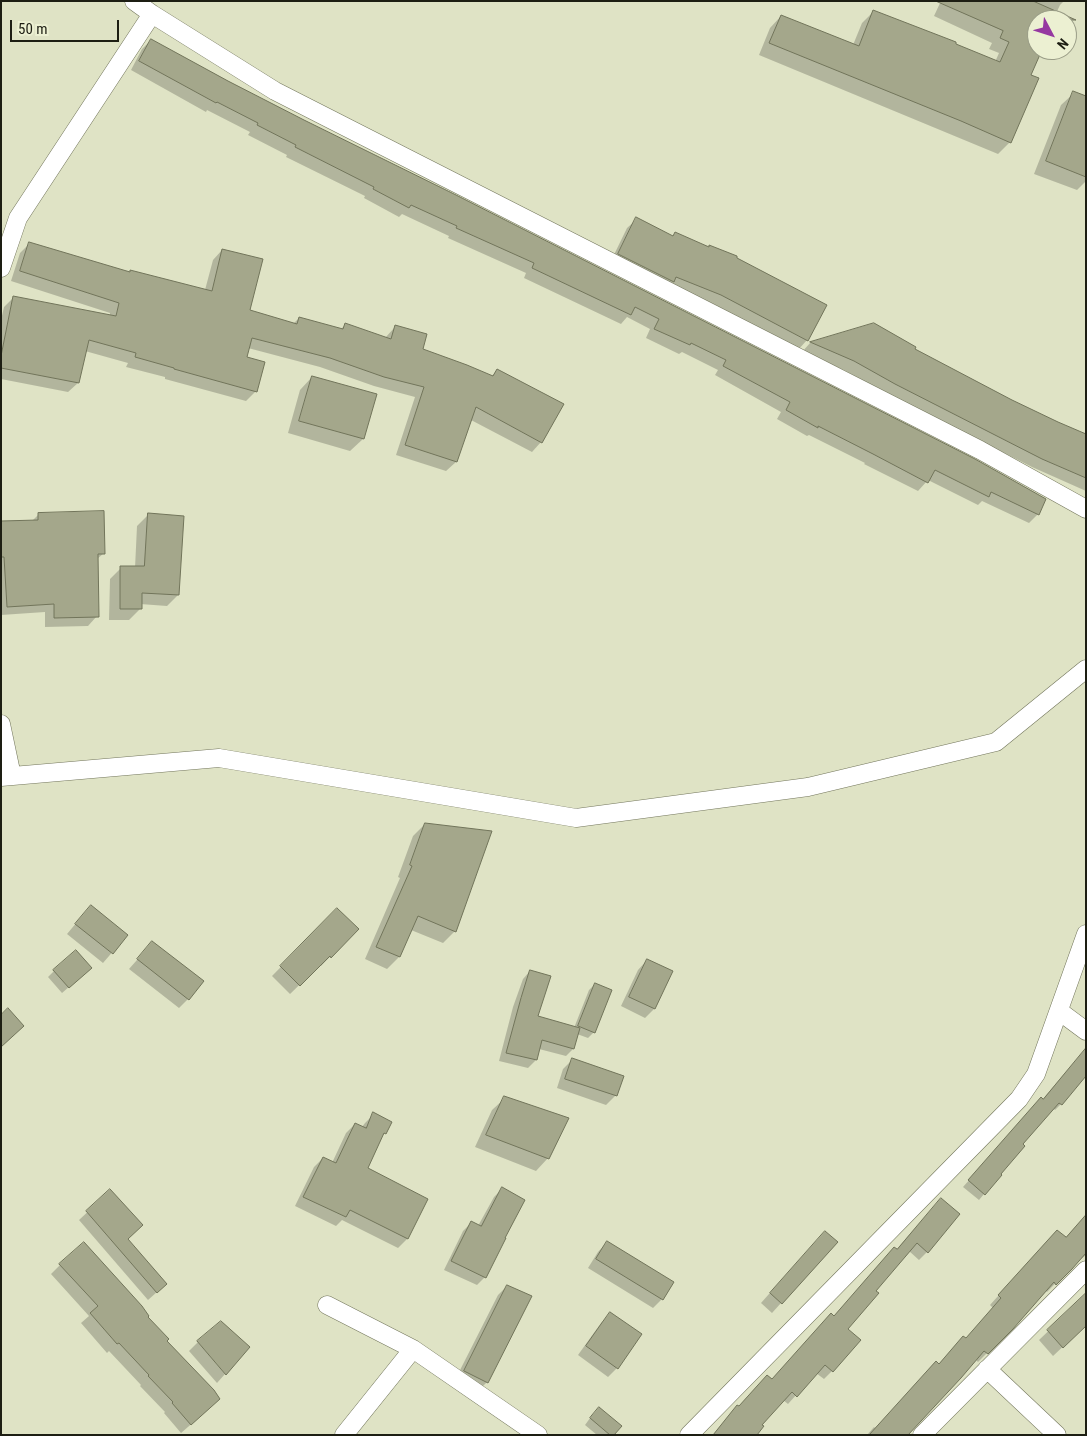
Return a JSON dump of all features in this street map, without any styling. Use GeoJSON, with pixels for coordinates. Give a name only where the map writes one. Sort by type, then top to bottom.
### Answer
{"type":"FeatureCollection","features":[{"type":"Feature","properties":{"kind":"street"},"geometry":{"type":"LineString","coordinates":[[134,1],[275,91],[980,450],[1086,509]]}},
{"type":"Feature","properties":{"kind":"street"},"geometry":{"type":"LineString","coordinates":[[1,268],[18,218],[152,14]]}},
{"type":"Feature","properties":{"kind":"street"},"geometry":{"type":"LineString","coordinates":[[1,724],[6,776],[219,758],[576,818],[808,787],[996,742],[1086,669]]}},
{"type":"Feature","properties":{"kind":"street"},"geometry":{"type":"LineString","coordinates":[[689,1435],[1018,1099],[1036,1074],[1086,934]]}},
{"type":"Feature","properties":{"kind":"street"},"geometry":{"type":"LineString","coordinates":[[1059,1011],[1086,1031]]}},
{"type":"Feature","properties":{"kind":"street"},"geometry":{"type":"LineString","coordinates":[[922,1435],[1086,1270]]}},
{"type":"Feature","properties":{"kind":"street"},"geometry":{"type":"LineString","coordinates":[[327,1305],[413,1349],[538,1435]]}},
{"type":"Feature","properties":{"kind":"street"},"geometry":{"type":"LineString","coordinates":[[344,1435],[413,1349]]}},
{"type":"Feature","properties":{"kind":"street"},"geometry":{"type":"LineString","coordinates":[[986,1369],[1056,1435]]}},
{"type":"Feature","properties":{"kind":"building"},"geometry":{"type":"Polygon","coordinates":[[[936,1],[1033,1],[1053,10],[1027,10],[1027,60],[1038,60],[1031,75],[1039,78],[1011,143],[769,43],[781,15],[859,46],[873,10],[956,42],[956,44],[1000,62],[1009,42],[1000,38],[1003,31],[936,1]]]}},
{"type":"Feature","properties":{"kind":"building"},"geometry":{"type":"Polygon","coordinates":[[[151,39],[304,120],[456,195],[975,459],[1046,499],[1039,515],[991,492],[989,497],[935,470],[928,483],[818,426],[818,428],[786,410],[790,402],[723,366],[726,360],[691,343],[690,345],[654,329],[659,319],[635,307],[631,315],[532,268],[534,263],[456,228],[457,226],[411,205],[409,208],[373,189],[374,187],[295,147],[296,145],[257,125],[258,123],[216,103],[139,61],[151,39]]]}},
{"type":"Feature","properties":{"kind":"building"},"geometry":{"type":"Polygon","coordinates":[[[1073,91],[1086,96],[1086,177],[1046,161],[1073,91]]]}},
{"type":"Feature","properties":{"kind":"building"},"geometry":{"type":"Polygon","coordinates":[[[636,217],[673,236],[675,232],[709,247],[709,245],[737,256],[737,258],[827,305],[808,341],[721,295],[676,277],[674,282],[618,254],[636,217]]]}},
{"type":"Feature","properties":{"kind":"building"},"geometry":{"type":"Polygon","coordinates":[[[29,242],[130,272],[130,270],[212,291],[222,249],[263,259],[250,310],[297,324],[299,317],[343,329],[345,323],[391,339],[395,325],[427,334],[423,349],[493,376],[497,369],[564,404],[542,443],[476,407],[457,462],[405,445],[424,387],[384,377],[330,358],[252,338],[247,357],[265,362],[257,392],[135,357],[136,353],[89,340],[79,383],[1,368],[1,356],[13,296],[116,316],[119,303],[20,271],[29,242]]]}},
{"type":"Feature","properties":{"kind":"building"},"geometry":{"type":"Polygon","coordinates":[[[874,323],[916,347],[915,349],[1012,400],[1086,434],[1086,478],[1042,459],[854,361],[810,342],[874,323]]]}},
{"type":"Feature","properties":{"kind":"building"},"geometry":{"type":"Polygon","coordinates":[[[312,376],[377,394],[364,439],[299,421],[312,376]]]}},
{"type":"Feature","properties":{"kind":"building"},"geometry":{"type":"Polygon","coordinates":[[[104,511],[105,554],[98,554],[99,617],[54,618],[54,604],[7,607],[4,557],[1,557],[1,521],[38,520],[38,513],[104,511]]]}},
{"type":"Feature","properties":{"kind":"building"},"geometry":{"type":"Polygon","coordinates":[[[148,513],[184,516],[179,595],[142,593],[142,609],[120,609],[120,566],[144,566],[148,513]]]}},
{"type":"Feature","properties":{"kind":"building"},"geometry":{"type":"Polygon","coordinates":[[[425,823],[492,831],[456,932],[418,916],[400,957],[376,947],[412,866],[410,865],[425,823]]]}},
{"type":"Feature","properties":{"kind":"building"},"geometry":{"type":"Polygon","coordinates":[[[91,905],[128,935],[113,954],[75,924],[91,905]]]}},
{"type":"Feature","properties":{"kind":"building"},"geometry":{"type":"Polygon","coordinates":[[[337,908],[359,929],[300,986],[280,966],[337,908]]]}},
{"type":"Feature","properties":{"kind":"building"},"geometry":{"type":"Polygon","coordinates":[[[152,941],[204,981],[189,1000],[137,959],[152,941]]]}},
{"type":"Feature","properties":{"kind":"building"},"geometry":{"type":"Polygon","coordinates":[[[76,950],[92,968],[69,988],[53,970],[76,950]]]}},
{"type":"Feature","properties":{"kind":"building"},"geometry":{"type":"Polygon","coordinates":[[[647,959],[673,971],[655,1009],[629,997],[647,959]]]}},
{"type":"Feature","properties":{"kind":"building"},"geometry":{"type":"Polygon","coordinates":[[[530,970],[551,976],[538,1016],[580,1028],[574,1049],[542,1040],[537,1060],[506,1053],[530,970]]]}},
{"type":"Feature","properties":{"kind":"building"},"geometry":{"type":"Polygon","coordinates":[[[595,983],[612,990],[595,1033],[578,1026],[595,983]]]}},
{"type":"Feature","properties":{"kind":"building"},"geometry":{"type":"Polygon","coordinates":[[[8,1008],[24,1026],[1,1047],[1,1015],[8,1008]]]}},
{"type":"Feature","properties":{"kind":"building"},"geometry":{"type":"Polygon","coordinates":[[[1086,1048],[1086,1076],[1062,1105],[1059,1103],[1023,1144],[1025,1146],[985,1195],[968,1180],[1041,1097],[1043,1099],[1086,1048]]]}},
{"type":"Feature","properties":{"kind":"building"},"geometry":{"type":"Polygon","coordinates":[[[572,1058],[624,1076],[617,1096],[565,1079],[572,1058]]]}},
{"type":"Feature","properties":{"kind":"building"},"geometry":{"type":"Polygon","coordinates":[[[504,1096],[569,1118],[549,1159],[486,1135],[504,1096]]]}},
{"type":"Feature","properties":{"kind":"building"},"geometry":{"type":"Polygon","coordinates":[[[373,1112],[392,1122],[386,1134],[384,1133],[368,1168],[428,1199],[408,1239],[350,1210],[346,1217],[303,1197],[323,1157],[336,1163],[355,1123],[366,1128],[373,1112]]]}},
{"type":"Feature","properties":{"kind":"building"},"geometry":{"type":"Polygon","coordinates":[[[502,1187],[525,1200],[486,1278],[451,1261],[471,1221],[481,1226],[502,1187]]]}},
{"type":"Feature","properties":{"kind":"building"},"geometry":{"type":"Polygon","coordinates":[[[110,1189],[143,1225],[128,1239],[167,1284],[157,1293],[86,1211],[110,1189]]]}},
{"type":"Feature","properties":{"kind":"building"},"geometry":{"type":"Polygon","coordinates":[[[941,1198],[960,1214],[928,1253],[917,1243],[876,1291],[879,1293],[848,1329],[861,1340],[833,1372],[825,1365],[797,1397],[792,1392],[762,1425],[764,1426],[757,1435],[713,1435],[737,1405],[739,1406],[767,1375],[772,1379],[831,1313],[834,1316],[894,1247],[897,1249],[941,1198]]]}},
{"type":"Feature","properties":{"kind":"building"},"geometry":{"type":"Polygon","coordinates":[[[1086,1215],[1086,1253],[1056,1285],[1054,1282],[1013,1329],[988,1354],[984,1351],[908,1435],[869,1435],[936,1361],[939,1364],[963,1336],[966,1338],[1001,1298],[998,1295],[1057,1230],[1066,1237],[1086,1215]]]}},
{"type":"Feature","properties":{"kind":"building"},"geometry":{"type":"Polygon","coordinates":[[[825,1231],[838,1242],[782,1304],[770,1293],[825,1231]]]}},
{"type":"Feature","properties":{"kind":"building"},"geometry":{"type":"Polygon","coordinates":[[[607,1241],[674,1282],[663,1300],[596,1259],[607,1241]]]}},
{"type":"Feature","properties":{"kind":"building"},"geometry":{"type":"Polygon","coordinates":[[[84,1242],[142,1306],[148,1317],[169,1339],[167,1341],[214,1390],[220,1399],[191,1425],[149,1375],[119,1343],[117,1344],[90,1313],[98,1306],[59,1264],[84,1242]]]}},
{"type":"Feature","properties":{"kind":"building"},"geometry":{"type":"Polygon","coordinates":[[[507,1285],[532,1296],[488,1383],[464,1371],[507,1285]]]}},
{"type":"Feature","properties":{"kind":"building"},"geometry":{"type":"Polygon","coordinates":[[[1086,1293],[1086,1326],[1063,1348],[1047,1330],[1086,1293]]]}},
{"type":"Feature","properties":{"kind":"building"},"geometry":{"type":"Polygon","coordinates":[[[610,1312],[642,1334],[618,1369],[586,1346],[610,1312]]]}},
{"type":"Feature","properties":{"kind":"building"},"geometry":{"type":"Polygon","coordinates":[[[221,1321],[250,1347],[226,1375],[197,1341],[221,1321]]]}},
{"type":"Feature","properties":{"kind":"building"},"geometry":{"type":"Polygon","coordinates":[[[599,1407],[622,1426],[614,1435],[610,1435],[590,1418],[599,1407]]]}}]}
